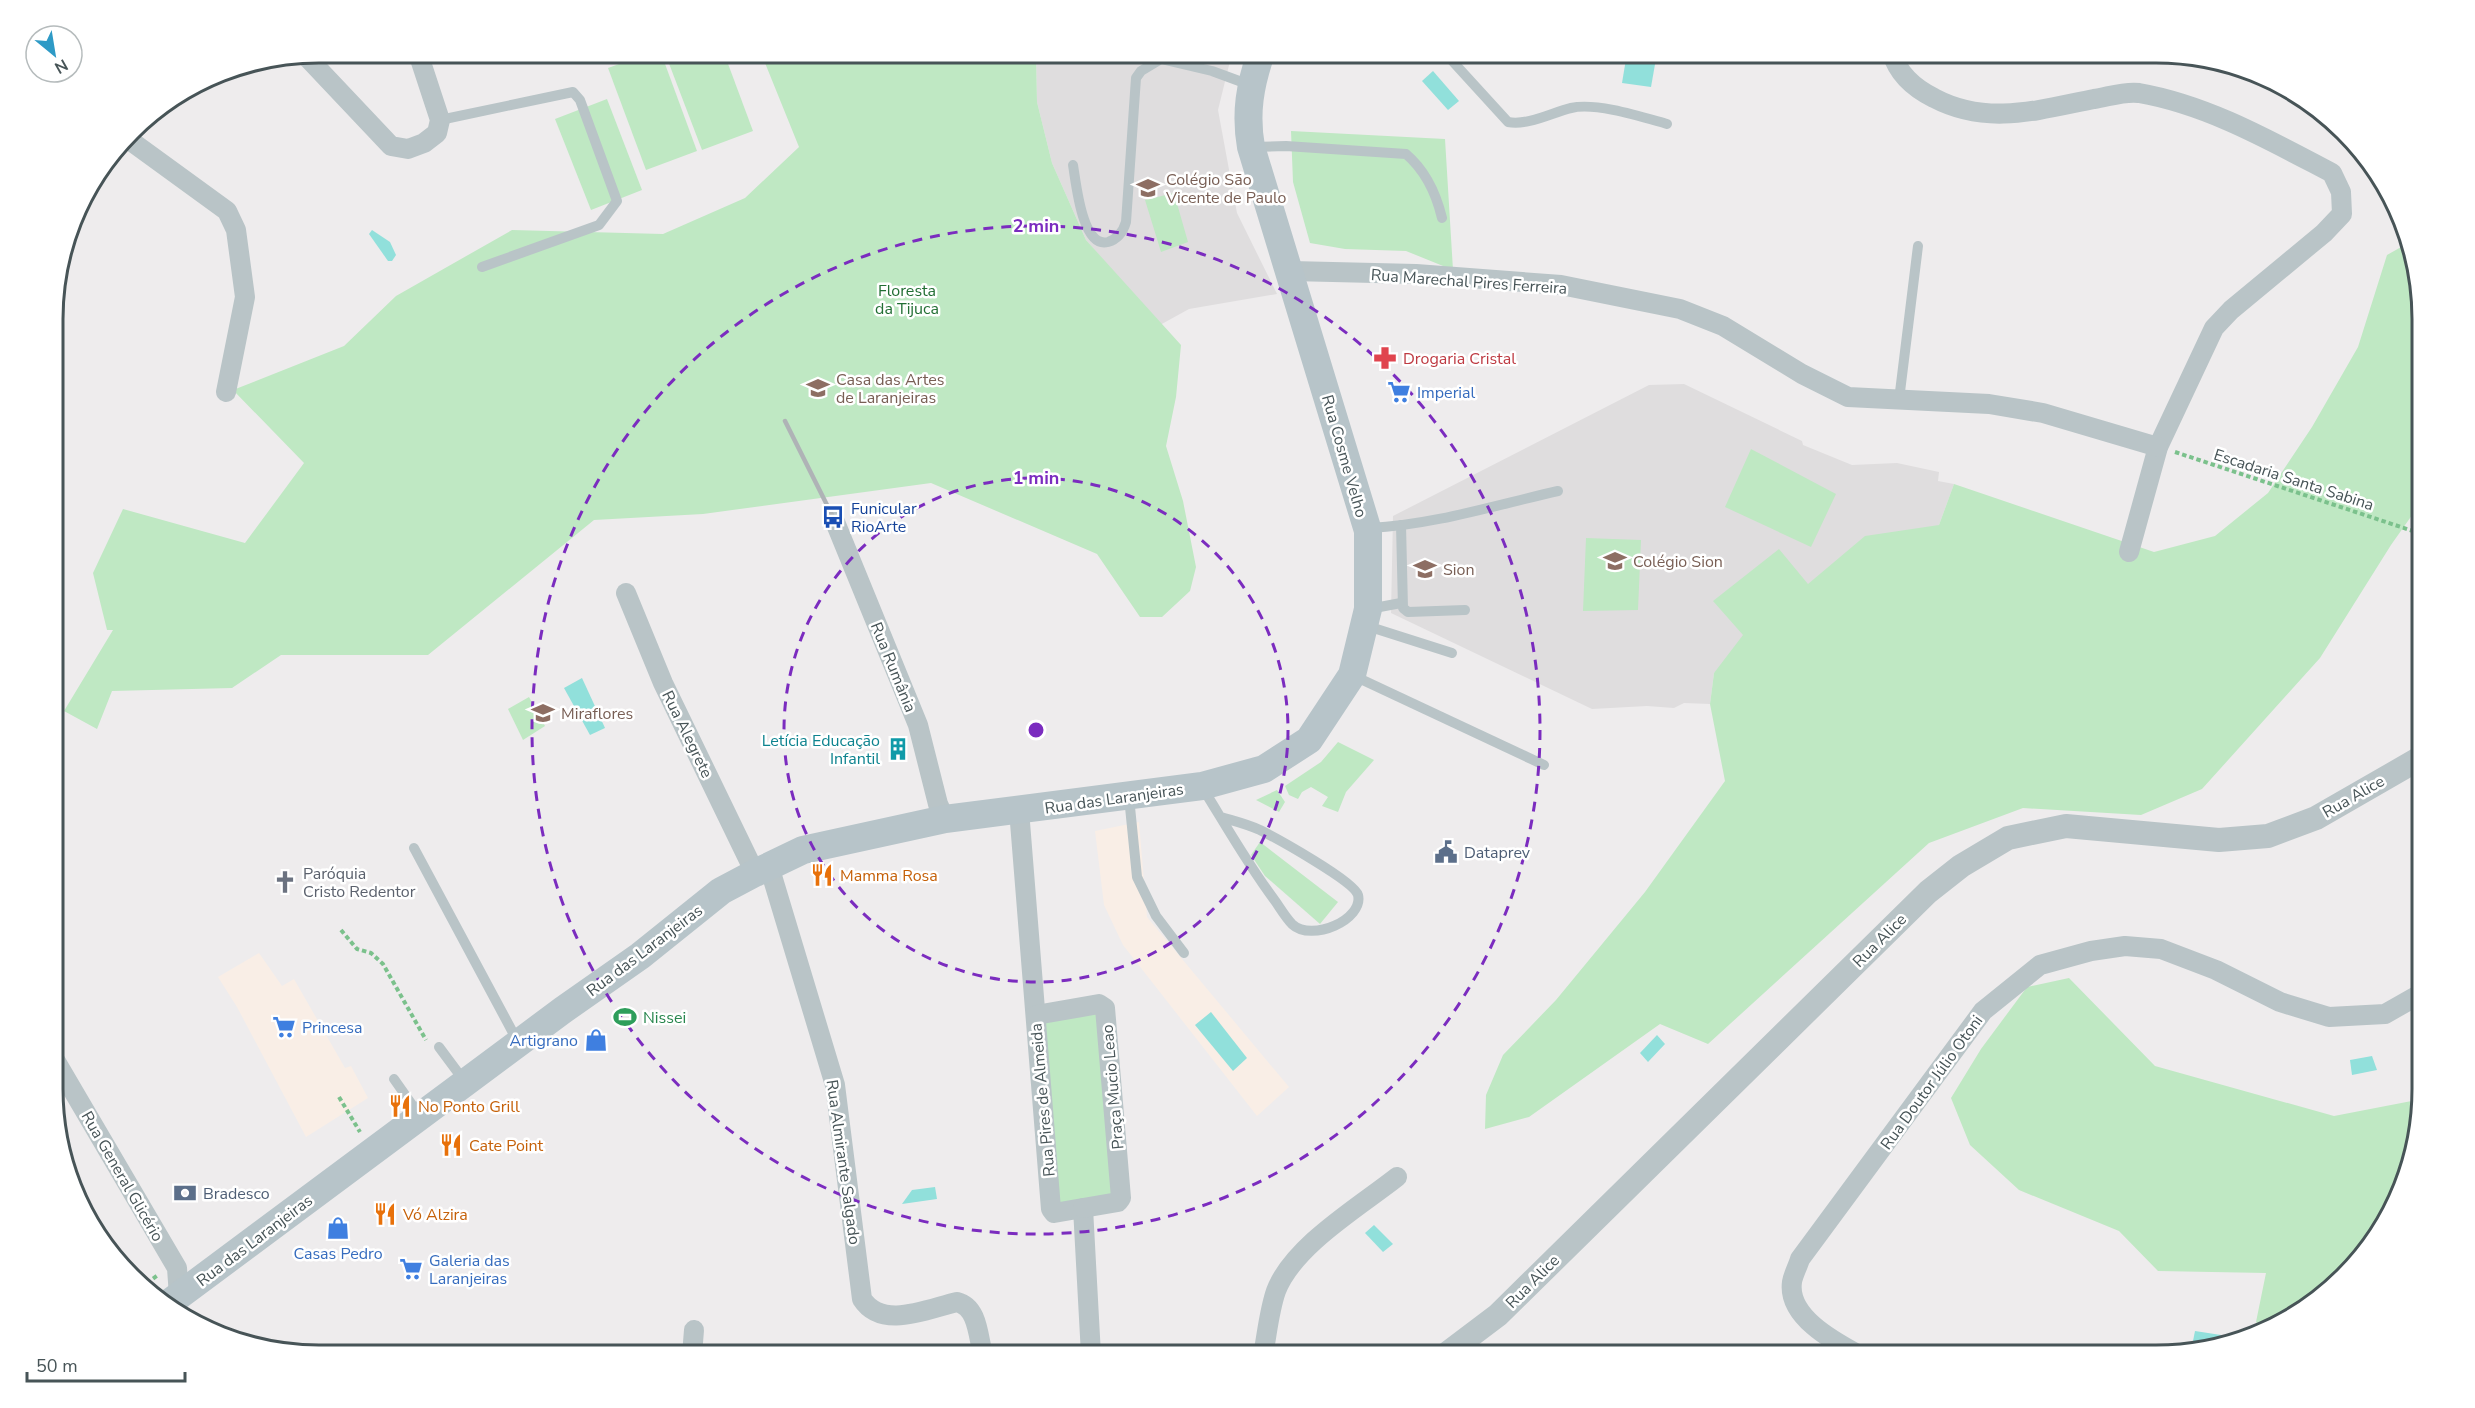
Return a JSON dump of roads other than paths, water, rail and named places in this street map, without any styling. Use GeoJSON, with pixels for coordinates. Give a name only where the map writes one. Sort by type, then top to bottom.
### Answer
{"type":"FeatureCollection","features":[{"type":"Feature","properties":{"kind":"main road","name":"Rua Cosme Velho"},"geometry":{"type":"LineString","coordinates":[[1202,786],[1264,768],[1309,741],[1352,675],[1366,617],[1370,574],[1366,528],[1291,271],[1251,147],[1248,128],[1250,85],[1257,63]]}},
{"type":"Feature","properties":{"kind":"main road","name":"Rua das Laranjeiras"},"geometry":{"type":"LineString","coordinates":[[174,1300],[519,1042],[640,956],[721,891],[762,870],[804,850],[945,819],[1202,786]]}},
{"type":"Feature","properties":{"kind":"street"},"geometry":{"type":"LineString","coordinates":[[313,63],[391,146],[408,150],[424,143],[437,133],[440,120],[422,63]]}},
{"type":"Feature","properties":{"kind":"street"},"geometry":{"type":"LineString","coordinates":[[1895,63],[1915,88],[1945,104],[1971,112],[1998,116],[2034,113],[2136,93],[2176,101],[2209,112],[2332,173],[2341,192],[2342,214],[2324,233],[2231,310],[2214,328],[2158,447],[2129,552]]}},
{"type":"Feature","properties":{"kind":"street"},"geometry":{"type":"LineString","coordinates":[[133,143],[227,211],[237,230],[245,297],[226,392]]}},
{"type":"Feature","properties":{"kind":"street","name":"Rua Marechal Pires Ferreira"},"geometry":{"type":"LineString","coordinates":[[1291,271],[1416,274],[1561,285],[1680,309],[1723,326],[1802,374],[1848,397],[1989,404],[2032,411],[2158,447]]}},
{"type":"Feature","properties":{"kind":"street","name":"Rua Rumânia"},"geometry":{"type":"LineString","coordinates":[[833,517],[918,725],[938,804],[945,819]]}},
{"type":"Feature","properties":{"kind":"street","name":"Rua Alegrete"},"geometry":{"type":"LineString","coordinates":[[626,593],[663,682],[762,870]]}},
{"type":"Feature","properties":{"kind":"street","name":"Rua Alice"},"geometry":{"type":"LineString","coordinates":[[1458,1345],[1498,1315],[1928,892],[1989,849],[2008,838],[2066,826],[2219,840],[2268,836],[2316,818],[2412,763]]}},
{"type":"Feature","properties":{"kind":"street","name":"Rua Pires de Almeida"},"geometry":{"type":"LineString","coordinates":[[1019,810],[1051,1209],[1054,1213],[1083,1208]]}},
{"type":"Feature","properties":{"kind":"street","name":"Rua Almirante Salgado"},"geometry":{"type":"LineString","coordinates":[[762,870],[835,1085],[862,1299],[870,1310],[880,1315],[892,1316],[957,1302],[966,1304],[972,1310],[980,1345]]}},
{"type":"Feature","properties":{"kind":"street","name":"Rua Doutor Júlio Otoni"},"geometry":{"type":"LineString","coordinates":[[1840,1345],[1808,1322],[1794,1297],[1791,1282],[1800,1259],[1983,1011],[2040,965],[2091,951],[2125,946],[2161,949],[2216,970],[2280,1002],[2330,1017],[2385,1014],[2412,999]]}},
{"type":"Feature","properties":{"kind":"street","name":"Praça Mucio Leao"},"geometry":{"type":"LineString","coordinates":[[1036,1015],[1100,1004],[1105,1008],[1121,1198],[1118,1202],[1083,1208]]}},
{"type":"Feature","properties":{"kind":"street","name":"Rua General Glicério"},"geometry":{"type":"LineString","coordinates":[[63,1074],[177,1268],[174,1300]]}},
{"type":"Feature","properties":{"kind":"street"},"geometry":{"type":"LineString","coordinates":[[1265,1345],[1276,1292],[1286,1271],[1299,1254],[1397,1177]]}},
{"type":"Feature","properties":{"kind":"street"},"geometry":{"type":"LineString","coordinates":[[1083,1208],[1090,1345]]}},
{"type":"Feature","properties":{"kind":"street"},"geometry":{"type":"LineString","coordinates":[[693,1345],[694,1330]]}},
{"type":"Feature","properties":{"kind":"lane"},"geometry":{"type":"LineString","coordinates":[[1073,165],[1087,229],[1096,240],[1103,243],[1112,241],[1122,232],[1126,222],[1131,123],[1136,78],[1141,71],[1154,63]]}},
{"type":"Feature","properties":{"kind":"lane"},"geometry":{"type":"LineString","coordinates":[[1178,63],[1212,71],[1250,85]]}},
{"type":"Feature","properties":{"kind":"lane"},"geometry":{"type":"LineString","coordinates":[[1453,63],[1468,82],[1508,122],[1573,107],[1587,107],[1643,117],[1667,124]]}},
{"type":"Feature","properties":{"kind":"lane"},"geometry":{"type":"LineString","coordinates":[[440,120],[573,92],[580,100],[617,201],[599,225],[482,267]]}},
{"type":"Feature","properties":{"kind":"lane"},"geometry":{"type":"LineString","coordinates":[[1251,147],[1298,146],[1406,154],[1420,166],[1438,200],[1442,218]]}},
{"type":"Feature","properties":{"kind":"lane"},"geometry":{"type":"LineString","coordinates":[[1899,400],[1918,246]]}},
{"type":"Feature","properties":{"kind":"lane"},"geometry":{"type":"LineString","coordinates":[[1366,528],[1401,525],[1558,491]]}},
{"type":"Feature","properties":{"kind":"lane"},"geometry":{"type":"LineString","coordinates":[[1401,525],[1401,603],[1408,612],[1465,610]]}},
{"type":"Feature","properties":{"kind":"lane"},"geometry":{"type":"LineString","coordinates":[[1366,617],[1401,603]]}},
{"type":"Feature","properties":{"kind":"lane"},"geometry":{"type":"LineString","coordinates":[[1366,617],[1452,653]]}},
{"type":"Feature","properties":{"kind":"lane"},"geometry":{"type":"LineString","coordinates":[[1352,675],[1544,765]]}},
{"type":"Feature","properties":{"kind":"lane"},"geometry":{"type":"LineString","coordinates":[[1202,786],[1258,878],[1293,925],[1308,932],[1323,930],[1342,923],[1357,905],[1358,896],[1352,886],[1336,874],[1259,830],[1221,817]]}},
{"type":"Feature","properties":{"kind":"lane"},"geometry":{"type":"LineString","coordinates":[[1129,797],[1137,877],[1156,916],[1184,953]]}},
{"type":"Feature","properties":{"kind":"lane"},"geometry":{"type":"LineString","coordinates":[[414,848],[519,1042]]}},
{"type":"Feature","properties":{"kind":"lane"},"geometry":{"type":"LineString","coordinates":[[439,1047],[465,1082]]}},
{"type":"Feature","properties":{"kind":"lane"},"geometry":{"type":"LineString","coordinates":[[394,1079],[420,1116]]}},
{"type":"Feature","properties":{"kind":"water"},"geometry":{"type":"Polygon","coordinates":[[[1625,63],[1655,63],[1651,87],[1622,83],[1625,63]]]}},
{"type":"Feature","properties":{"kind":"water"},"geometry":{"type":"Polygon","coordinates":[[[1433,71],[1459,101],[1448,110],[1422,81],[1433,71]]]}},
{"type":"Feature","properties":{"kind":"water"},"geometry":{"type":"Polygon","coordinates":[[[372,230],[390,242],[396,255],[392,261],[388,261],[369,234],[372,230]]]}},
{"type":"Feature","properties":{"kind":"water"},"geometry":{"type":"Polygon","coordinates":[[[582,678],[605,728],[590,735],[564,688],[582,678]]]}},
{"type":"Feature","properties":{"kind":"water"},"geometry":{"type":"Polygon","coordinates":[[[1211,1012],[1247,1058],[1233,1071],[1195,1025],[1211,1012]]]}},
{"type":"Feature","properties":{"kind":"water"},"geometry":{"type":"Polygon","coordinates":[[[1657,1035],[1665,1044],[1648,1062],[1640,1053],[1657,1035]]]}},
{"type":"Feature","properties":{"kind":"water"},"geometry":{"type":"Polygon","coordinates":[[[2372,1056],[2377,1070],[2352,1075],[2350,1060],[2372,1056]]]}},
{"type":"Feature","properties":{"kind":"water"},"geometry":{"type":"Polygon","coordinates":[[[935,1187],[937,1199],[902,1204],[912,1190],[935,1187]]]}},
{"type":"Feature","properties":{"kind":"water"},"geometry":{"type":"Polygon","coordinates":[[[1374,1225],[1393,1244],[1383,1252],[1365,1233],[1374,1225]]]}},
{"type":"Feature","properties":{"kind":"water"},"geometry":{"type":"Polygon","coordinates":[[[2195,1331],[2221,1335],[2206,1340],[2193,1341],[2195,1331]]]}},
{"type":"Feature","properties":{"kind":"railway"},"geometry":{"type":"LineString","coordinates":[[785,421],[833,517]]}},
{"type":"Feature","properties":{"kind":"place","name":"Colégio São Vicente de Paulo"},"geometry":{"type":"Point","coordinates":[1148,188]}},
{"type":"Feature","properties":{"kind":"place","name":"Drogaria Cristal"},"geometry":{"type":"Point","coordinates":[1385,358]}},
{"type":"Feature","properties":{"kind":"place","name":"Casa das Artes de Laranjeiras"},"geometry":{"type":"Point","coordinates":[818,388]}},
{"type":"Feature","properties":{"kind":"place","name":"Imperial"},"geometry":{"type":"Point","coordinates":[1399,392]}},
{"type":"Feature","properties":{"kind":"place","name":"Funicular RioArte"},"geometry":{"type":"Point","coordinates":[833,517]}},
{"type":"Feature","properties":{"kind":"place","name":"Colégio Sion"},"geometry":{"type":"Point","coordinates":[1615,561]}},
{"type":"Feature","properties":{"kind":"place","name":"Sion"},"geometry":{"type":"Point","coordinates":[1425,569]}},
{"type":"Feature","properties":{"kind":"place","name":"Miraflores"},"geometry":{"type":"Point","coordinates":[543,713]}},
{"type":"Feature","properties":{"kind":"place","name":"Letícia Educação Infantil"},"geometry":{"type":"Point","coordinates":[898,749]}},
{"type":"Feature","properties":{"kind":"place","name":"Dataprev"},"geometry":{"type":"Point","coordinates":[1446,852]}},
{"type":"Feature","properties":{"kind":"place","name":"Mamma Rosa"},"geometry":{"type":"Point","coordinates":[822,875]}},
{"type":"Feature","properties":{"kind":"place","name":"Paróquia Cristo Redentor"},"geometry":{"type":"Point","coordinates":[285,882]}},
{"type":"Feature","properties":{"kind":"place","name":"Nissei"},"geometry":{"type":"Point","coordinates":[625,1017]}},
{"type":"Feature","properties":{"kind":"place","name":"Princesa"},"geometry":{"type":"Point","coordinates":[284,1027]}},
{"type":"Feature","properties":{"kind":"place","name":"Artigrano"},"geometry":{"type":"Point","coordinates":[596,1040]}},
{"type":"Feature","properties":{"kind":"place","name":"No Ponto Grill"},"geometry":{"type":"Point","coordinates":[400,1106]}},
{"type":"Feature","properties":{"kind":"place","name":"Cate Point"},"geometry":{"type":"Point","coordinates":[451,1145]}},
{"type":"Feature","properties":{"kind":"place","name":"Bradesco"},"geometry":{"type":"Point","coordinates":[185,1193]}},
{"type":"Feature","properties":{"kind":"place","name":"Vó Alzira"},"geometry":{"type":"Point","coordinates":[385,1214]}},
{"type":"Feature","properties":{"kind":"place","name":"Casas Pedro"},"geometry":{"type":"Point","coordinates":[338,1228]}},
{"type":"Feature","properties":{"kind":"place","name":"Galeria das Laranjeiras"},"geometry":{"type":"Point","coordinates":[411,1269]}},
{"type":"Feature","properties":{"kind":"park label","name":"Floresta da Tijuca"},"geometry":{"type":"Point","coordinates":[907,299]}}]}
